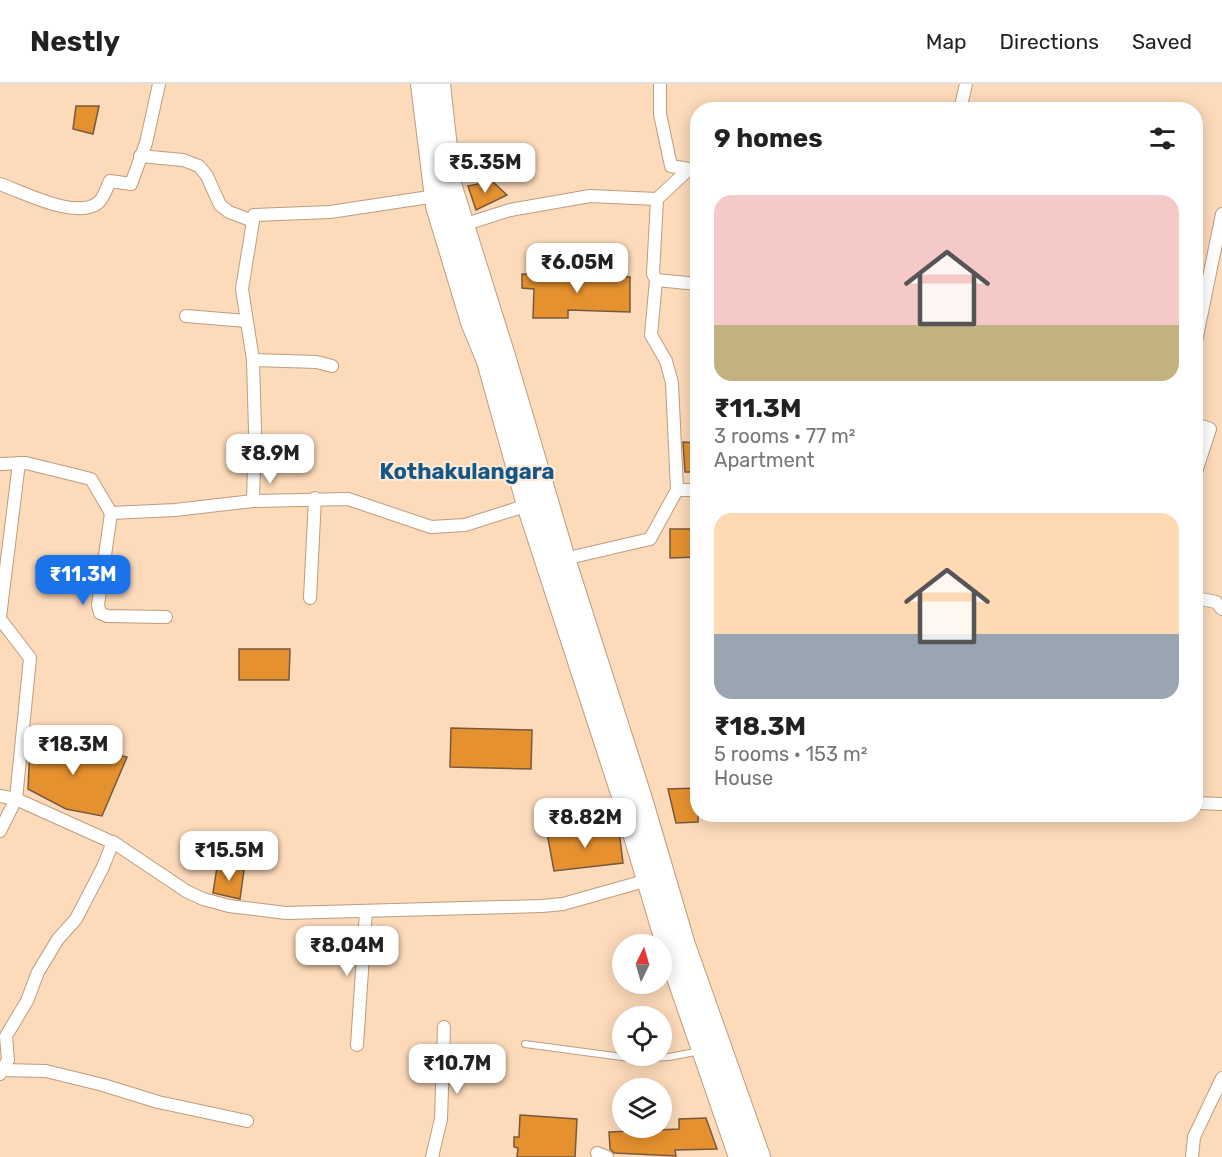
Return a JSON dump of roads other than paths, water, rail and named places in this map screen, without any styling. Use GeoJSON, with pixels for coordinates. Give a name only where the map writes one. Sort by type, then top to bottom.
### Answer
{"type":"FeatureCollection","features":[{"type":"Feature","properties":{"kind":"highway"},"geometry":{"type":"LineString","coordinates":[[422,84],[436,196],[472,322],[488,361],[528,505],[624,799],[671,957],[742,1156]]}},
{"type":"Feature","properties":{"kind":"highway"},"geometry":{"type":"LineString","coordinates":[[439,84],[450,184],[564,559],[641,799],[742,1156]]}},
{"type":"Feature","properties":{"kind":"street"},"geometry":{"type":"LineString","coordinates":[[0,184],[65,208],[83,210],[99,202],[110,181],[131,184],[146,143],[159,84]]}},
{"type":"Feature","properties":{"kind":"street"},"geometry":{"type":"LineString","coordinates":[[660,84],[660,114],[671,166],[690,169]]}},
{"type":"Feature","properties":{"kind":"street"},"geometry":{"type":"LineString","coordinates":[[962,102],[966,84]]}},
{"type":"Feature","properties":{"kind":"street"},"geometry":{"type":"LineString","coordinates":[[140,156],[183,160],[199,166],[207,176],[220,205],[229,212],[253,221]]}},
{"type":"Feature","properties":{"kind":"street"},"geometry":{"type":"LineString","coordinates":[[463,225],[510,210],[590,196],[657,199],[690,172]]}},
{"type":"Feature","properties":{"kind":"street"},"geometry":{"type":"LineString","coordinates":[[253,501],[255,431],[253,360],[242,289],[254,215],[330,212],[436,196]]}},
{"type":"Feature","properties":{"kind":"street"},"geometry":{"type":"LineString","coordinates":[[564,559],[650,539],[677,490],[672,383],[666,361],[651,335],[656,280],[654,274],[657,199]]}},
{"type":"Feature","properties":{"kind":"street"},"geometry":{"type":"LineString","coordinates":[[1203,307],[1222,214]]}},
{"type":"Feature","properties":{"kind":"street"},"geometry":{"type":"LineString","coordinates":[[656,280],[690,283]]}},
{"type":"Feature","properties":{"kind":"street"},"geometry":{"type":"LineString","coordinates":[[186,316],[246,321]]}},
{"type":"Feature","properties":{"kind":"street"},"geometry":{"type":"LineString","coordinates":[[253,360],[317,362],[332,366]]}},
{"type":"Feature","properties":{"kind":"street"},"geometry":{"type":"LineString","coordinates":[[1203,457],[1216,430]]}},
{"type":"Feature","properties":{"kind":"street"},"geometry":{"type":"LineString","coordinates":[[0,464],[19,463],[91,479],[111,513],[98,604],[100,613],[108,616],[166,617]]}},
{"type":"Feature","properties":{"kind":"street"},"geometry":{"type":"LineString","coordinates":[[0,831],[16,800],[30,658],[0,618],[19,463]]}},
{"type":"Feature","properties":{"kind":"street"},"geometry":{"type":"LineString","coordinates":[[677,490],[690,490]]}},
{"type":"Feature","properties":{"kind":"street"},"geometry":{"type":"LineString","coordinates":[[310,598],[315,498]]}},
{"type":"Feature","properties":{"kind":"street"},"geometry":{"type":"LineString","coordinates":[[111,513],[175,510],[253,501],[348,499],[431,527],[465,525],[528,505]]}},
{"type":"Feature","properties":{"kind":"street"},"geometry":{"type":"LineString","coordinates":[[1203,600],[1216,603],[1222,609]]}},
{"type":"Feature","properties":{"kind":"street"},"geometry":{"type":"LineString","coordinates":[[0,796],[16,800],[113,842],[186,891],[212,902],[229,906],[286,913],[553,906],[648,880]]}},
{"type":"Feature","properties":{"kind":"street"},"geometry":{"type":"LineString","coordinates":[[1203,803],[1222,804]]}},
{"type":"Feature","properties":{"kind":"street"},"geometry":{"type":"LineString","coordinates":[[1,1072],[8,1060],[6,1036],[27,1001],[38,972],[58,939],[76,919],[103,867],[113,842]]}},
{"type":"Feature","properties":{"kind":"street"},"geometry":{"type":"LineString","coordinates":[[357,1045],[366,911]]}},
{"type":"Feature","properties":{"kind":"street"},"geometry":{"type":"LineString","coordinates":[[432,1157],[441,1119],[444,1027]]}},
{"type":"Feature","properties":{"kind":"street"},"geometry":{"type":"LineString","coordinates":[[1,1072],[46,1071],[158,1102],[247,1121]]}},
{"type":"Feature","properties":{"kind":"street"},"geometry":{"type":"LineString","coordinates":[[1192,1157],[1194,1137],[1222,1078]]}},
{"type":"Feature","properties":{"kind":"lane"},"geometry":{"type":"LineString","coordinates":[[525,1044],[637,1059],[669,1057],[703,1050]]}},
{"type":"Feature","properties":{"kind":"district","name":"Kothakulangara"},"geometry":{"type":"Point","coordinates":[467,471]}}]}
